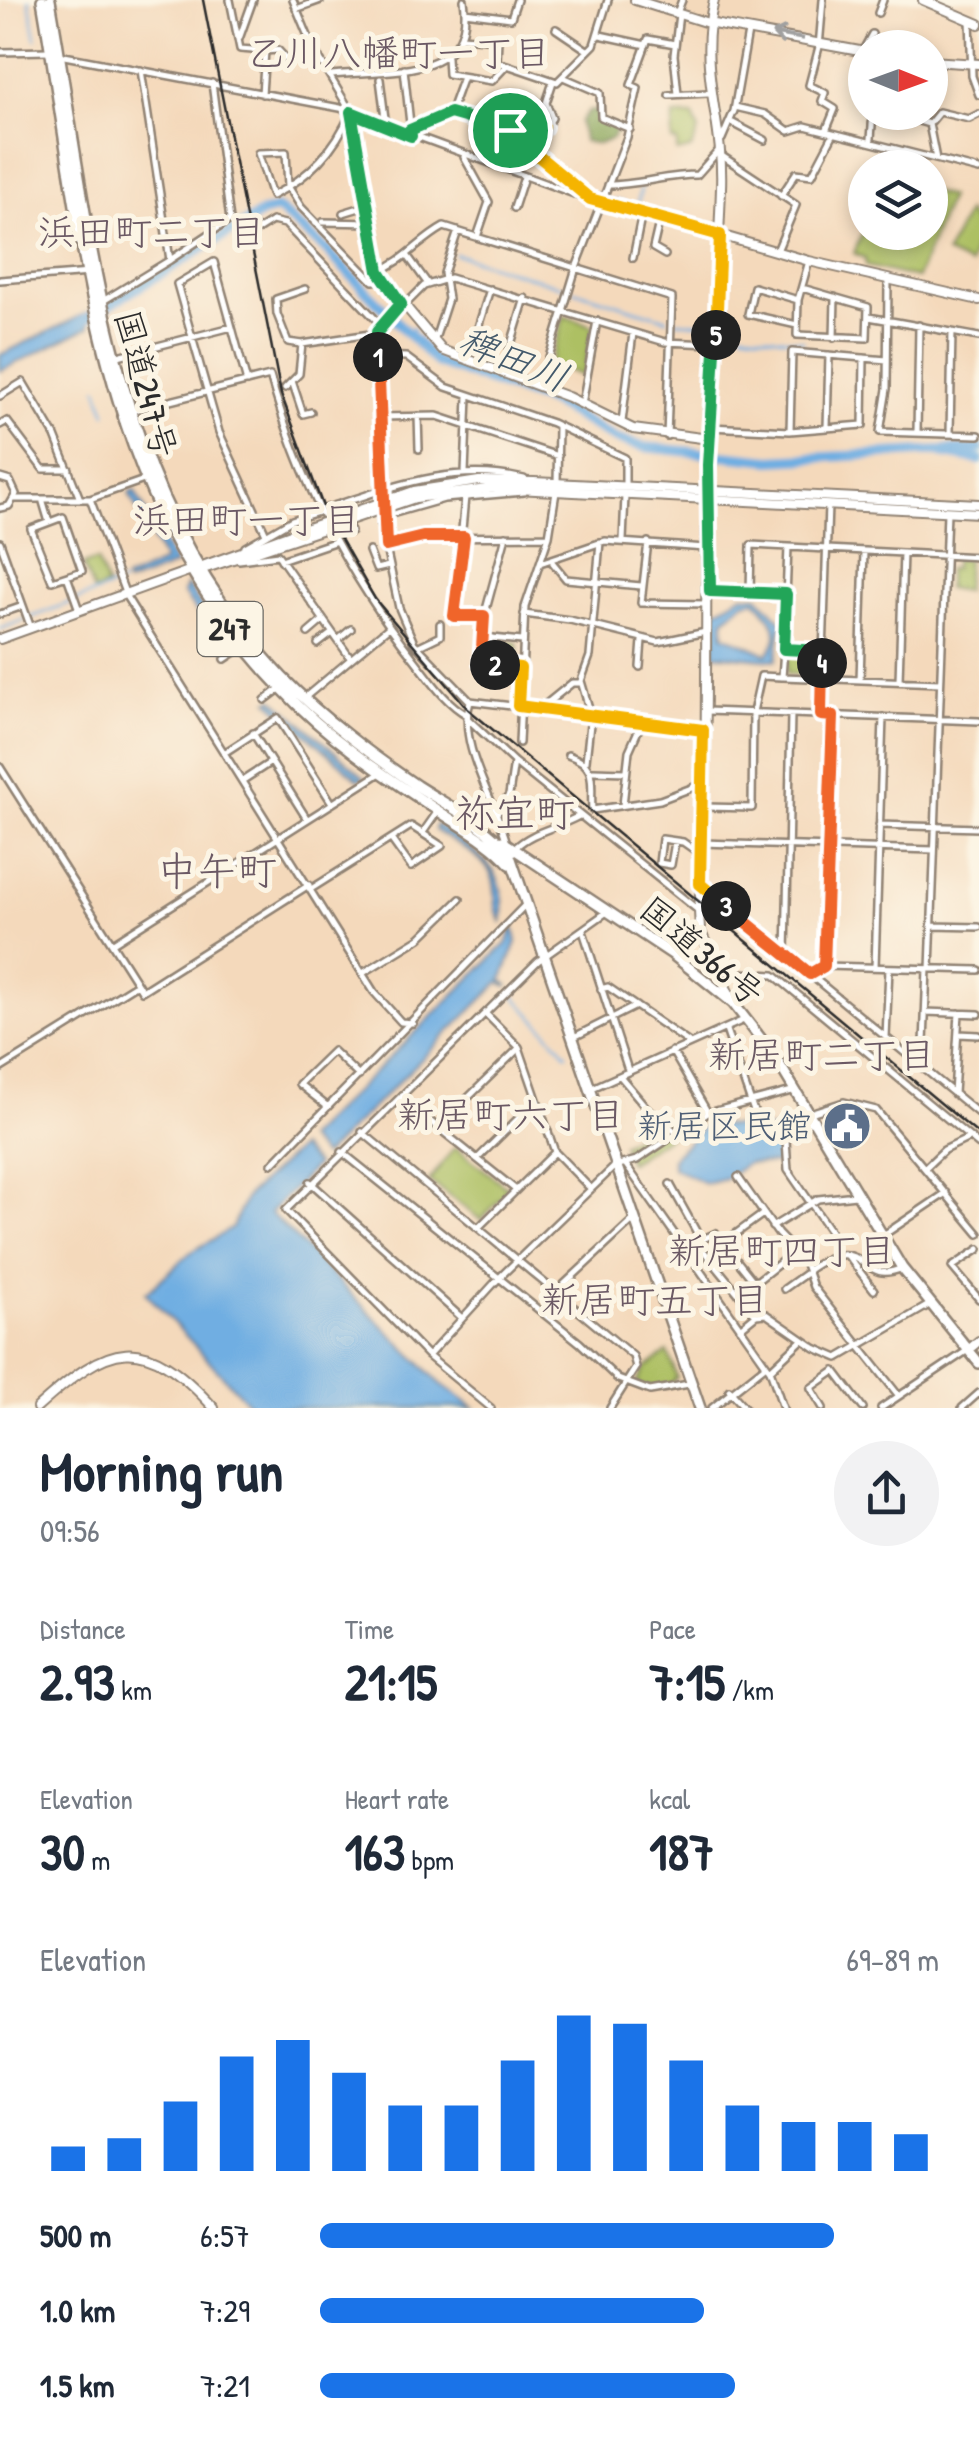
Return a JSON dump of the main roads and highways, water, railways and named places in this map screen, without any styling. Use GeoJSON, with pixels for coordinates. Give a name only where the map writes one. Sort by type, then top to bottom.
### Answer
{"type":"FeatureCollection","features":[{"type":"Feature","properties":{"kind":"highway","name":"国道247号"},"geometry":{"type":"LineString","coordinates":[[42,0],[56,54]]}},
{"type":"Feature","properties":{"kind":"highway","name":"国道247号"},"geometry":{"type":"LineString","coordinates":[[50,0],[114,392],[139,482],[240,649],[277,691],[301,702]]}},
{"type":"Feature","properties":{"kind":"highway","name":"国道247号"},"geometry":{"type":"LineString","coordinates":[[103,323],[128,412],[191,572],[301,702],[384,768],[435,815],[488,838]]}},
{"type":"Feature","properties":{"kind":"highway","name":"国道247号"},"geometry":{"type":"LineString","coordinates":[[384,768],[488,838],[514,870]]}},
{"type":"Feature","properties":{"kind":"highway","name":"国道366号"},"geometry":{"type":"LineString","coordinates":[[488,838],[528,856],[609,910],[733,1003],[796,1090],[902,1268],[979,1363]]}},
{"type":"Feature","properties":{"kind":"highway","name":"国道247号"},"geometry":{"type":"LineString","coordinates":[[510,848],[514,870],[589,1089],[620,1165],[633,1220],[700,1408]]}},
{"type":"Feature","properties":{"kind":"water"},"geometry":{"type":"Polygon","coordinates":[[[87,313],[89,327],[0,371],[0,355],[87,313]]]}},
{"type":"Feature","properties":{"kind":"water"},"geometry":{"type":"Polygon","coordinates":[[[134,490],[175,565],[127,584],[125,580],[164,562],[129,493],[134,490]]]}},
{"type":"Feature","properties":{"kind":"water"},"geometry":{"type":"Polygon","coordinates":[[[187,585],[232,651],[228,654],[183,593],[187,585]]]}},
{"type":"Feature","properties":{"kind":"water"},"geometry":{"type":"Polygon","coordinates":[[[742,595],[758,596],[782,622],[776,660],[714,654],[715,611],[742,595]],[[756,600],[744,602],[724,620],[724,635],[767,654],[776,632],[756,600]]]}},
{"type":"Feature","properties":{"kind":"water"},"geometry":{"type":"Polygon","coordinates":[[[273,698],[364,777],[359,780],[269,701],[273,698]]]}},
{"type":"Feature","properties":{"kind":"water"},"geometry":{"type":"Polygon","coordinates":[[[436,824],[477,854],[496,875],[501,888],[502,922],[496,908],[494,883],[486,866],[435,830],[436,824]]]}},
{"type":"Feature","properties":{"kind":"water"},"geometry":{"type":"Polygon","coordinates":[[[513,924],[517,942],[502,980],[509,986],[499,983],[323,1156],[306,1139],[508,942],[513,924]]]}},
{"type":"Feature","properties":{"kind":"water"},"geometry":{"type":"Polygon","coordinates":[[[706,1124],[776,1130],[781,1136],[780,1164],[748,1163],[726,1178],[705,1183],[672,1167],[672,1158],[706,1124]]]}},
{"type":"Feature","properties":{"kind":"water"},"geometry":{"type":"Polygon","coordinates":[[[299,1148],[316,1165],[270,1213],[440,1383],[474,1408],[253,1408],[146,1293],[190,1253],[232,1228],[246,1197],[299,1148]]]}},
{"type":"Feature","properties":{"kind":"waterway"},"geometry":{"type":"LineString","coordinates":[[29,0],[36,39]]}},
{"type":"Feature","properties":{"kind":"waterway"},"geometry":{"type":"LineString","coordinates":[[630,205],[637,206],[642,185]]}},
{"type":"Feature","properties":{"kind":"waterway"},"geometry":{"type":"LineString","coordinates":[[615,201],[625,203]]}},
{"type":"Feature","properties":{"kind":"waterway","name":"稗田川"},"geometry":{"type":"LineString","coordinates":[[79,323],[262,213],[277,209],[324,248],[437,363],[554,404],[615,439],[644,447],[771,460],[979,449]]}},
{"type":"Feature","properties":{"kind":"waterway"},"geometry":{"type":"LineString","coordinates":[[455,254],[564,287]]}},
{"type":"Feature","properties":{"kind":"waterway"},"geometry":{"type":"LineString","coordinates":[[573,290],[667,319]]}},
{"type":"Feature","properties":{"kind":"waterway"},"geometry":{"type":"LineString","coordinates":[[675,321],[705,323]]}},
{"type":"Feature","properties":{"kind":"waterway"},"geometry":{"type":"LineString","coordinates":[[719,324],[729,325]]}},
{"type":"Feature","properties":{"kind":"waterway","name":"稗田川"},"geometry":{"type":"LineString","coordinates":[[407,334],[413,328]]}},
{"type":"Feature","properties":{"kind":"waterway"},"geometry":{"type":"LineString","coordinates":[[742,332],[803,341]]}},
{"type":"Feature","properties":{"kind":"waterway"},"geometry":{"type":"LineString","coordinates":[[98,388],[106,413]]}},
{"type":"Feature","properties":{"kind":"waterway"},"geometry":{"type":"LineString","coordinates":[[941,453],[979,460]]}},
{"type":"Feature","properties":{"kind":"waterway"},"geometry":{"type":"LineString","coordinates":[[0,629],[122,583]]}},
{"type":"Feature","properties":{"kind":"waterway"},"geometry":{"type":"LineString","coordinates":[[511,992],[567,1054]]}},
{"type":"Feature","properties":{"kind":"railway"},"geometry":{"type":"LineString","coordinates":[[203,0],[281,394],[324,509],[375,599],[468,709],[979,1135]]}},
{"type":"Feature","properties":{"kind":"place","name":"新居区民館"},"geometry":{"type":"Point","coordinates":[847,1126]}},
{"type":"Feature","properties":{"kind":"district","name":"乙川八幡町一丁目"},"geometry":{"type":"Point","coordinates":[399,53]}},
{"type":"Feature","properties":{"kind":"district","name":"浜田町二丁目"},"geometry":{"type":"Point","coordinates":[152,232]}},
{"type":"Feature","properties":{"kind":"district","name":"浜田町一丁目"},"geometry":{"type":"Point","coordinates":[247,520]}},
{"type":"Feature","properties":{"kind":"district","name":"祢宜町"},"geometry":{"type":"Point","coordinates":[515,813]}},
{"type":"Feature","properties":{"kind":"district","name":"中午町"},"geometry":{"type":"Point","coordinates":[217,871]}},
{"type":"Feature","properties":{"kind":"district","name":"新居町二丁目"},"geometry":{"type":"Point","coordinates":[822,1055]}},
{"type":"Feature","properties":{"kind":"district","name":"新居町六丁目"},"geometry":{"type":"Point","coordinates":[511,1115]}},
{"type":"Feature","properties":{"kind":"district","name":"新居町四丁目"},"geometry":{"type":"Point","coordinates":[782,1251]}},
{"type":"Feature","properties":{"kind":"district","name":"新居町五丁目"},"geometry":{"type":"Point","coordinates":[655,1300]}}]}
